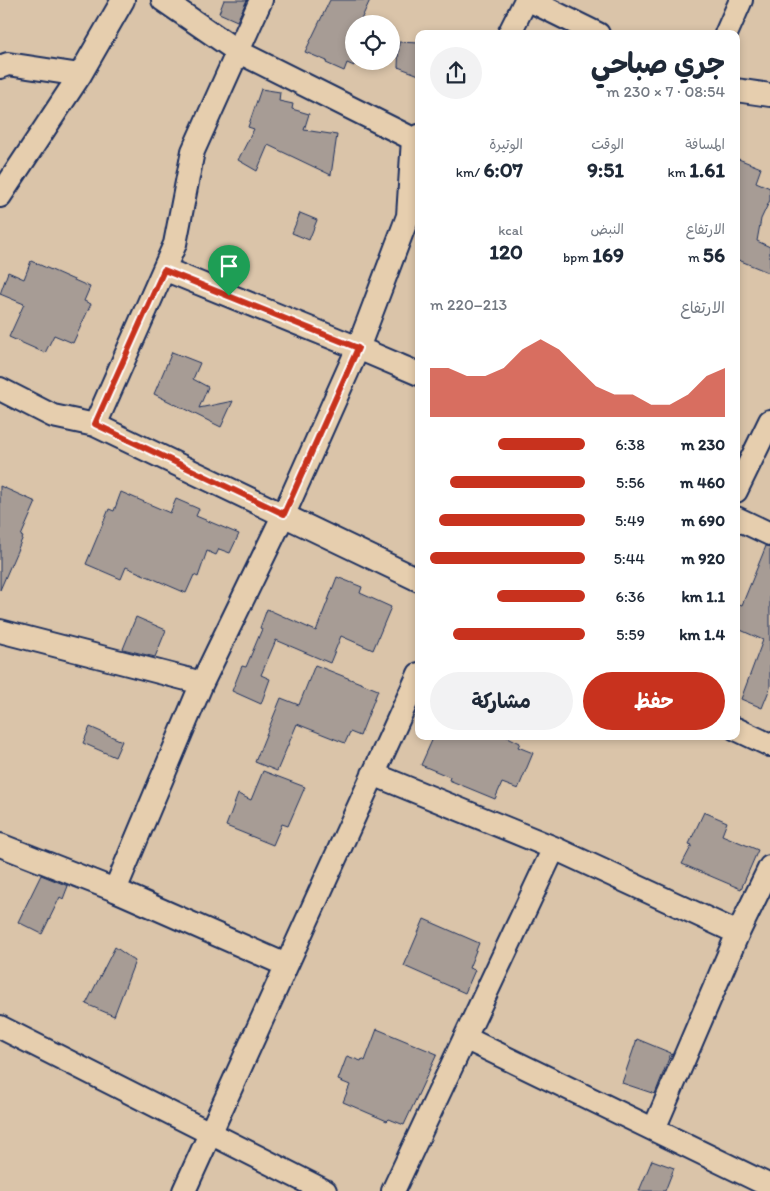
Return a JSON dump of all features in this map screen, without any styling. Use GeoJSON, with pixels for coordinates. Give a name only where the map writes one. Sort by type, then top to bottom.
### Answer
{"type":"FeatureCollection","features":[{"type":"Feature","properties":{"kind":"street"},"geometry":{"type":"LineString","coordinates":[[0,196],[80,75],[123,0]]}},
{"type":"Feature","properties":{"kind":"street"},"geometry":{"type":"LineString","coordinates":[[163,0],[237,51],[415,138]]}},
{"type":"Feature","properties":{"kind":"street"},"geometry":{"type":"LineString","coordinates":[[95,424],[175,244],[193,151],[261,0]]}},
{"type":"Feature","properties":{"kind":"street"},"geometry":{"type":"LineString","coordinates":[[511,30],[527,0],[590,30]]}},
{"type":"Feature","properties":{"kind":"street"},"geometry":{"type":"LineString","coordinates":[[728,30],[741,0]]}},
{"type":"Feature","properties":{"kind":"street"},"geometry":{"type":"LineString","coordinates":[[0,67],[8,64],[80,75]]}},
{"type":"Feature","properties":{"kind":"street"},"geometry":{"type":"LineString","coordinates":[[740,91],[770,95]]}},
{"type":"Feature","properties":{"kind":"street"},"geometry":{"type":"LineString","coordinates":[[115,890],[202,684],[284,514],[358,348],[408,216],[415,148]]}},
{"type":"Feature","properties":{"kind":"street"},"geometry":{"type":"LineString","coordinates":[[164,270],[415,372]]}},
{"type":"Feature","properties":{"kind":"street"},"geometry":{"type":"LineString","coordinates":[[0,389],[53,416],[95,424],[415,578]]}},
{"type":"Feature","properties":{"kind":"street"},"geometry":{"type":"LineString","coordinates":[[740,483],[770,421]]}},
{"type":"Feature","properties":{"kind":"street"},"geometry":{"type":"LineString","coordinates":[[740,520],[770,534]]}},
{"type":"Feature","properties":{"kind":"street"},"geometry":{"type":"LineString","coordinates":[[0,631],[202,684]]}},
{"type":"Feature","properties":{"kind":"street"},"geometry":{"type":"LineString","coordinates":[[184,1191],[415,683]]}},
{"type":"Feature","properties":{"kind":"street"},"geometry":{"type":"LineString","coordinates":[[740,731],[770,744]]}},
{"type":"Feature","properties":{"kind":"street"},"geometry":{"type":"LineString","coordinates":[[373,774],[554,848],[738,933]]}},
{"type":"Feature","properties":{"kind":"street"},"geometry":{"type":"LineString","coordinates":[[0,846],[115,890],[286,965]]}},
{"type":"Feature","properties":{"kind":"street"},"geometry":{"type":"LineString","coordinates":[[393,1191],[554,848]]}},
{"type":"Feature","properties":{"kind":"street"},"geometry":{"type":"LineString","coordinates":[[654,1129],[738,933],[770,867]]}},
{"type":"Feature","properties":{"kind":"street"},"geometry":{"type":"LineString","coordinates":[[0,1028],[325,1191]]}},
{"type":"Feature","properties":{"kind":"street"},"geometry":{"type":"LineString","coordinates":[[465,1038],[770,1186]]}},
{"type":"Feature","properties":{"kind":"building"},"geometry":{"type":"Polygon","coordinates":[[[224,0],[247,0],[237,21],[219,13],[224,0]]]}},
{"type":"Feature","properties":{"kind":"building"},"geometry":{"type":"Polygon","coordinates":[[[330,0],[370,0],[363,15],[345,15],[344,71],[326,63],[327,61],[305,52],[330,0]]]}},
{"type":"Feature","properties":{"kind":"building"},"geometry":{"type":"Polygon","coordinates":[[[400,42],[415,43],[415,73],[400,68],[400,42]]]}},
{"type":"Feature","properties":{"kind":"building"},"geometry":{"type":"Polygon","coordinates":[[[261,89],[280,92],[279,101],[293,104],[292,109],[309,114],[304,130],[337,135],[331,175],[268,145],[257,171],[238,160],[254,129],[248,127],[261,89]]]}},
{"type":"Feature","properties":{"kind":"building"},"geometry":{"type":"Polygon","coordinates":[[[740,160],[761,168],[756,182],[770,188],[770,200],[761,219],[757,241],[770,247],[770,273],[740,261],[740,160]]]}},
{"type":"Feature","properties":{"kind":"building"},"geometry":{"type":"Polygon","coordinates":[[[300,213],[317,220],[309,240],[292,233],[300,213]]]}},
{"type":"Feature","properties":{"kind":"building"},"geometry":{"type":"Polygon","coordinates":[[[31,261],[90,287],[84,301],[91,304],[73,343],[54,335],[45,353],[9,337],[24,304],[0,294],[8,272],[24,279],[31,261]]]}},
{"type":"Feature","properties":{"kind":"building"},"geometry":{"type":"Polygon","coordinates":[[[172,352],[200,363],[193,379],[208,387],[199,408],[233,401],[221,427],[154,394],[172,352]]]}},
{"type":"Feature","properties":{"kind":"building"},"geometry":{"type":"Polygon","coordinates":[[[0,486],[36,502],[0,590],[0,486]]]}},
{"type":"Feature","properties":{"kind":"building"},"geometry":{"type":"Polygon","coordinates":[[[121,492],[170,513],[176,499],[199,509],[196,516],[239,534],[230,553],[219,549],[216,555],[207,551],[198,577],[194,575],[186,593],[126,567],[121,579],[86,564],[109,509],[114,511],[121,492]]]}},
{"type":"Feature","properties":{"kind":"building"},"geometry":{"type":"Polygon","coordinates":[[[766,546],[770,547],[770,688],[762,708],[741,699],[763,640],[740,630],[740,604],[742,605],[766,546]]]}},
{"type":"Feature","properties":{"kind":"building"},"geometry":{"type":"Polygon","coordinates":[[[337,577],[362,587],[360,593],[391,607],[373,650],[341,636],[330,663],[276,640],[261,675],[270,679],[261,704],[232,691],[242,666],[246,667],[262,629],[260,628],[267,609],[316,631],[337,577]]]}},
{"type":"Feature","properties":{"kind":"building"},"geometry":{"type":"Polygon","coordinates":[[[136,617],[166,630],[155,657],[123,649],[136,617]]]}},
{"type":"Feature","properties":{"kind":"building"},"geometry":{"type":"Polygon","coordinates":[[[315,665],[378,690],[360,736],[350,732],[345,743],[297,724],[277,771],[255,762],[281,698],[299,705],[315,665]]]}},
{"type":"Feature","properties":{"kind":"building"},"geometry":{"type":"Polygon","coordinates":[[[90,727],[122,741],[115,757],[83,743],[90,727]]]}},
{"type":"Feature","properties":{"kind":"building"},"geometry":{"type":"Polygon","coordinates":[[[432,740],[514,740],[520,743],[518,747],[533,753],[518,789],[502,783],[495,799],[449,780],[450,777],[421,765],[432,740]]]}},
{"type":"Feature","properties":{"kind":"building"},"geometry":{"type":"Polygon","coordinates":[[[263,771],[305,787],[288,826],[282,824],[273,845],[226,826],[238,794],[251,800],[263,771]]]}},
{"type":"Feature","properties":{"kind":"building"},"geometry":{"type":"Polygon","coordinates":[[[704,812],[727,822],[722,835],[758,850],[741,889],[682,864],[692,845],[689,844],[704,812]]]}},
{"type":"Feature","properties":{"kind":"building"},"geometry":{"type":"Polygon","coordinates":[[[41,875],[68,886],[63,899],[60,897],[42,934],[18,922],[41,875]]]}},
{"type":"Feature","properties":{"kind":"building"},"geometry":{"type":"Polygon","coordinates":[[[424,919],[479,943],[469,968],[475,970],[465,993],[404,966],[424,919]]]}},
{"type":"Feature","properties":{"kind":"building"},"geometry":{"type":"Polygon","coordinates":[[[115,947],[135,961],[114,1016],[86,1004],[115,947]]]}},
{"type":"Feature","properties":{"kind":"building"},"geometry":{"type":"Polygon","coordinates":[[[377,1029],[437,1054],[404,1125],[389,1119],[387,1121],[343,1102],[350,1085],[338,1080],[347,1056],[365,1061],[377,1029]]]}},
{"type":"Feature","properties":{"kind":"building"},"geometry":{"type":"Polygon","coordinates":[[[637,1039],[671,1053],[655,1094],[622,1083],[637,1039]]]}},
{"type":"Feature","properties":{"kind":"building"},"geometry":{"type":"Polygon","coordinates":[[[652,1160],[674,1168],[665,1191],[639,1191],[652,1160]]]}},
{"type":"Feature","properties":{"kind":"route"},"geometry":{"type":"LineString","coordinates":[[164,270],[229,296],[358,348],[284,514],[95,424],[164,270]]}}]}
